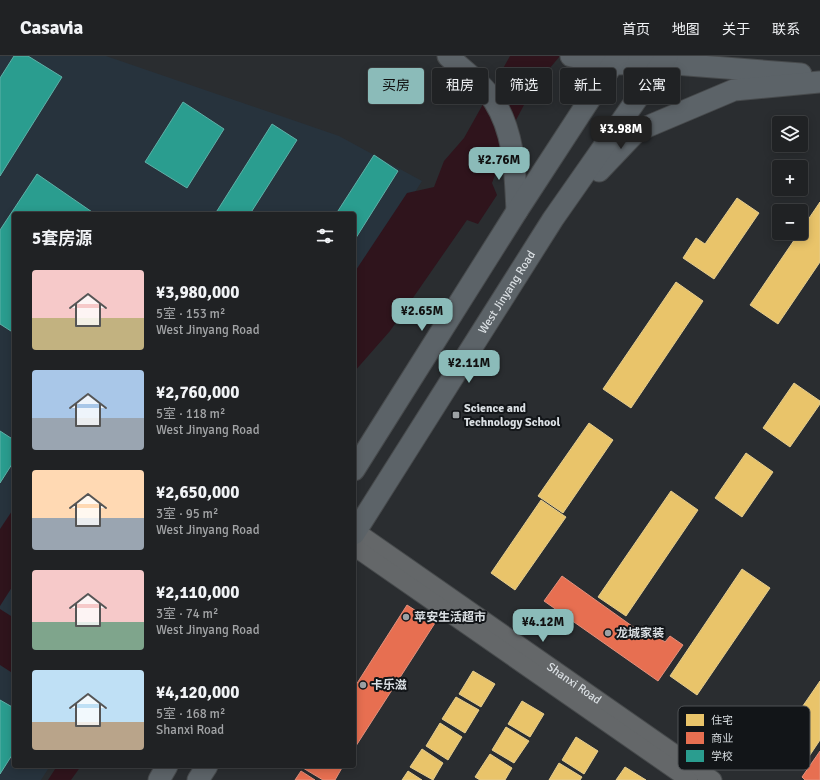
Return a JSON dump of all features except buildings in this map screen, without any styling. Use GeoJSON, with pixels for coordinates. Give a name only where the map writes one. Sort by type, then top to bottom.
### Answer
{"type":"FeatureCollection","features":[{"type":"Feature","properties":{"kind":"main road"},"geometry":{"type":"LineString","coordinates":[[448,56],[475,79],[494,101],[506,127],[513,149],[517,211]]}},
{"type":"Feature","properties":{"kind":"main road"},"geometry":{"type":"LineString","coordinates":[[573,56],[616,60],[665,59],[820,75]]}},
{"type":"Feature","properties":{"kind":"main road","name":"West Jinyang Road"},"geometry":{"type":"LineString","coordinates":[[356,535],[553,219],[665,59]]}},
{"type":"Feature","properties":{"kind":"main road"},"geometry":{"type":"LineString","coordinates":[[356,467],[517,211],[616,60]]}},
{"type":"Feature","properties":{"kind":"main road"},"geometry":{"type":"LineString","coordinates":[[553,219],[637,132],[734,90],[820,82]]}},
{"type":"Feature","properties":{"kind":"main road"},"geometry":{"type":"LineString","coordinates":[[159,780],[167,768]]}},
{"type":"Feature","properties":{"kind":"main road"},"geometry":{"type":"LineString","coordinates":[[198,780],[205,768]]}},
{"type":"Feature","properties":{"kind":"street","name":"Shanxi Road"},"geometry":{"type":"LineString","coordinates":[[356,538],[689,780]]}},
{"type":"Feature","properties":{"kind":"street","name":"Shanxi Road"},"geometry":{"type":"LineString","coordinates":[[356,538],[678,756]]}},
{"type":"Feature","properties":{"kind":"street","name":"Shanxi Road"},"geometry":{"type":"LineString","coordinates":[[698,770],[713,780]]}},
{"type":"Feature","properties":{"kind":"shaded area"},"geometry":{"type":"Polygon","coordinates":[[[0,56],[106,56],[339,136],[422,181],[356,286],[356,212],[12,212],[12,768],[49,768],[41,780],[0,780],[0,56]]]}},
{"type":"Feature","properties":{"kind":"shaded area"},"geometry":{"type":"Polygon","coordinates":[[[510,56],[560,56],[550,68],[503,68],[510,56]]]}},
{"type":"Feature","properties":{"kind":"shaded area"},"geometry":{"type":"Polygon","coordinates":[[[496,81],[496,104],[524,104],[516,120],[492,183],[497,195],[478,224],[467,220],[390,331],[356,370],[356,270],[407,193],[434,187],[444,161],[464,138],[483,104],[488,104],[488,95],[496,81]]]}},
{"type":"Feature","properties":{"kind":"shaded area"},"geometry":{"type":"Polygon","coordinates":[[[12,511],[12,587],[0,606],[0,529],[12,511]]]}},
{"type":"Feature","properties":{"kind":"shaded area"},"geometry":{"type":"Polygon","coordinates":[[[0,609],[11,616],[12,618],[12,673],[0,665],[0,609]]]}},
{"type":"Feature","properties":{"kind":"shaded area"},"geometry":{"type":"Polygon","coordinates":[[[56,768],[80,768],[71,780],[48,780],[56,768]]]}},
{"type":"Feature","properties":{"kind":"place","name":"Science and Technology School"},"geometry":{"type":"Point","coordinates":[456,415]}},
{"type":"Feature","properties":{"kind":"place","name":"苹安生活超市"},"geometry":{"type":"Point","coordinates":[406,617]}},
{"type":"Feature","properties":{"kind":"place","name":"龙城家装"},"geometry":{"type":"Point","coordinates":[608,633]}},
{"type":"Feature","properties":{"kind":"place","name":"卡乐滋"},"geometry":{"type":"Point","coordinates":[363,685]}}]}
